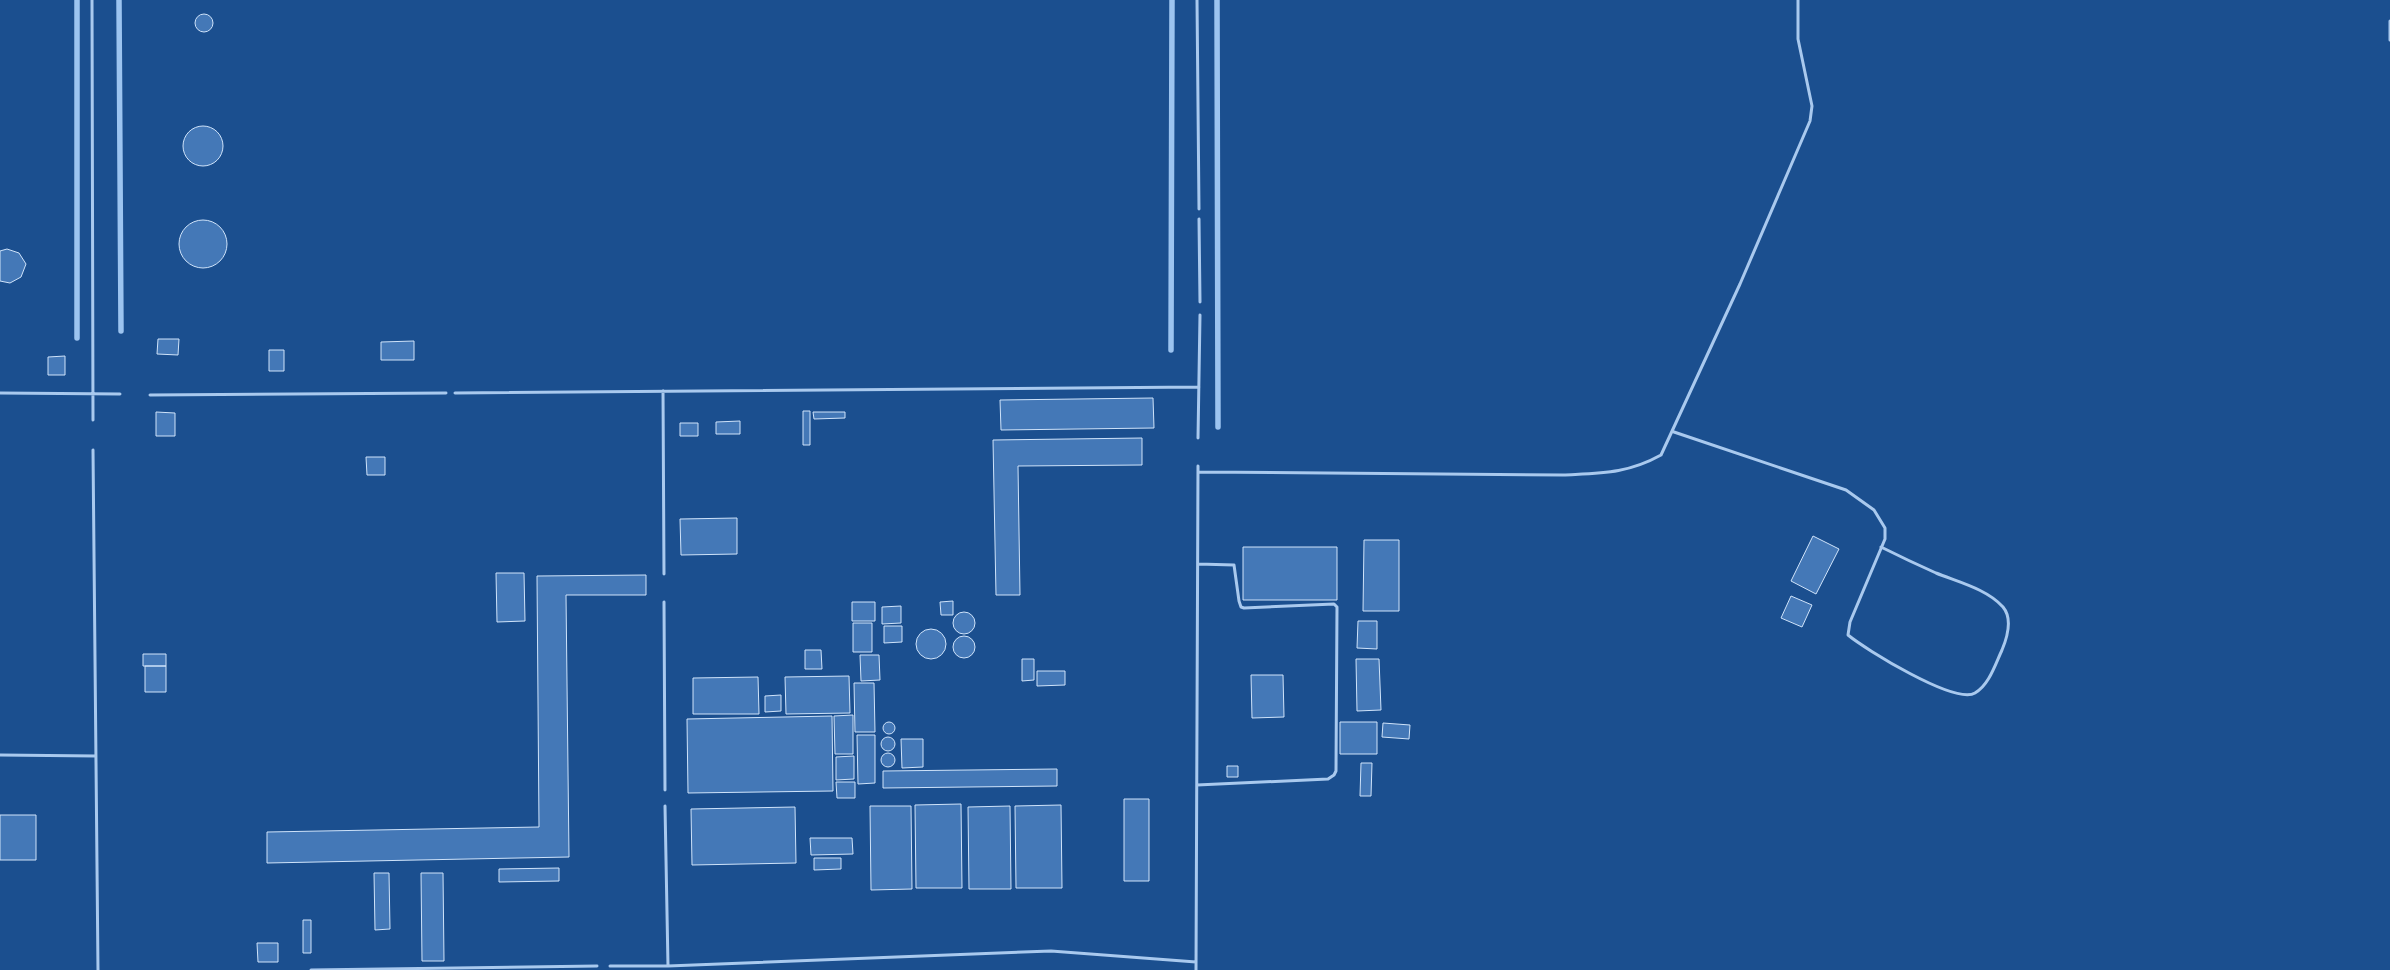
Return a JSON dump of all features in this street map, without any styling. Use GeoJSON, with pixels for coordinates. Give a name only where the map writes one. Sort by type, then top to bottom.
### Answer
{"type":"FeatureCollection","features":[{"type":"Feature","properties":{"kind":"lane"},"geometry":{"type":"LineString","coordinates":[[92,0],[93,420]]}},
{"type":"Feature","properties":{"kind":"lane"},"geometry":{"type":"LineString","coordinates":[[1197,0],[1199,209]]}},
{"type":"Feature","properties":{"kind":"lane"},"geometry":{"type":"LineString","coordinates":[[1199,472],[1563,475],[1612,473],[1642,466],[1661,455],[1674,432],[1810,121],[1812,106],[1798,39],[1798,0]]}},
{"type":"Feature","properties":{"kind":"lane"},"geometry":{"type":"LineString","coordinates":[[2390,21],[2390,40]]}},
{"type":"Feature","properties":{"kind":"lane"},"geometry":{"type":"LineString","coordinates":[[1199,219],[1200,302]]}},
{"type":"Feature","properties":{"kind":"lane"},"geometry":{"type":"LineString","coordinates":[[1198,438],[1200,315]]}},
{"type":"Feature","properties":{"kind":"lane"},"geometry":{"type":"LineString","coordinates":[[455,393],[1199,387]]}},
{"type":"Feature","properties":{"kind":"lane"},"geometry":{"type":"LineString","coordinates":[[662,391],[664,574]]}},
{"type":"Feature","properties":{"kind":"lane"},"geometry":{"type":"LineString","coordinates":[[0,393],[120,394]]}},
{"type":"Feature","properties":{"kind":"lane"},"geometry":{"type":"LineString","coordinates":[[150,395],[446,393]]}},
{"type":"Feature","properties":{"kind":"lane"},"geometry":{"type":"LineString","coordinates":[[1674,432],[1846,490],[1874,510],[1885,528],[1885,539],[1881,547],[1850,622],[1848,635],[1865,649],[1929,684],[1964,695],[1974,694],[1987,682],[2007,639],[2007,614],[2003,607],[1987,594],[1881,547]]}},
{"type":"Feature","properties":{"kind":"lane"},"geometry":{"type":"LineString","coordinates":[[93,450],[98,970]]}},
{"type":"Feature","properties":{"kind":"lane"},"geometry":{"type":"LineString","coordinates":[[1196,970],[1198,466]]}},
{"type":"Feature","properties":{"kind":"lane"},"geometry":{"type":"LineString","coordinates":[[1197,785],[1328,779],[1334,775],[1337,607],[1334,604],[1241,607],[1234,565],[1198,564]]}},
{"type":"Feature","properties":{"kind":"lane"},"geometry":{"type":"LineString","coordinates":[[664,602],[666,790]]}},
{"type":"Feature","properties":{"kind":"lane"},"geometry":{"type":"LineString","coordinates":[[0,756],[96,756]]}},
{"type":"Feature","properties":{"kind":"lane"},"geometry":{"type":"LineString","coordinates":[[666,806],[668,966]]}},
{"type":"Feature","properties":{"kind":"lane"},"geometry":{"type":"LineString","coordinates":[[610,966],[668,966],[1051,951],[1196,962]]}},
{"type":"Feature","properties":{"kind":"lane"},"geometry":{"type":"LineString","coordinates":[[311,970],[597,966]]}},
{"type":"Feature","properties":{"kind":"building"},"geometry":{"type":"Polygon","coordinates":[[[204,14],[208,15],[212,19],[212,27],[208,31],[204,32],[200,31],[196,27],[195,23],[196,19],[200,15],[204,14]]]}},
{"type":"Feature","properties":{"kind":"building"},"geometry":{"type":"Polygon","coordinates":[[[203,126],[217,132],[223,146],[217,160],[203,166],[189,160],[183,146],[189,132],[203,126]]]}},
{"type":"Feature","properties":{"kind":"building"},"geometry":{"type":"Polygon","coordinates":[[[198,220],[208,220],[217,224],[223,230],[227,239],[227,249],[223,258],[217,264],[208,268],[198,268],[189,264],[183,258],[179,249],[179,239],[183,230],[189,224],[198,220]]]}},
{"type":"Feature","properties":{"kind":"building"},"geometry":{"type":"Polygon","coordinates":[[[7,249],[19,253],[26,264],[21,277],[10,283],[0,281],[0,251],[7,249]]]}},
{"type":"Feature","properties":{"kind":"building"},"geometry":{"type":"Polygon","coordinates":[[[158,339],[179,339],[178,355],[157,354],[158,339]]]}},
{"type":"Feature","properties":{"kind":"building"},"geometry":{"type":"Polygon","coordinates":[[[414,341],[414,360],[381,360],[381,342],[414,341]]]}},
{"type":"Feature","properties":{"kind":"building"},"geometry":{"type":"Polygon","coordinates":[[[269,350],[284,350],[284,371],[269,371],[269,350]]]}},
{"type":"Feature","properties":{"kind":"building"},"geometry":{"type":"Polygon","coordinates":[[[65,356],[65,375],[48,375],[48,357],[65,356]]]}},
{"type":"Feature","properties":{"kind":"building"},"geometry":{"type":"Polygon","coordinates":[[[1153,398],[1154,428],[1001,430],[1000,400],[1153,398]]]}},
{"type":"Feature","properties":{"kind":"building"},"geometry":{"type":"Polygon","coordinates":[[[803,411],[810,411],[810,445],[803,445],[803,411]]]}},
{"type":"Feature","properties":{"kind":"building"},"geometry":{"type":"Polygon","coordinates":[[[156,412],[175,413],[175,436],[156,436],[156,412]]]}},
{"type":"Feature","properties":{"kind":"building"},"geometry":{"type":"Polygon","coordinates":[[[813,412],[845,412],[845,418],[814,419],[813,412]]]}},
{"type":"Feature","properties":{"kind":"building"},"geometry":{"type":"Polygon","coordinates":[[[740,421],[740,434],[716,434],[716,422],[740,421]]]}},
{"type":"Feature","properties":{"kind":"building"},"geometry":{"type":"Polygon","coordinates":[[[680,423],[698,423],[698,436],[680,436],[680,423]]]}},
{"type":"Feature","properties":{"kind":"building"},"geometry":{"type":"Polygon","coordinates":[[[1142,438],[1142,465],[1018,466],[1020,595],[996,595],[993,440],[1142,438]]]}},
{"type":"Feature","properties":{"kind":"building"},"geometry":{"type":"Polygon","coordinates":[[[366,457],[385,457],[385,475],[367,475],[366,457]]]}},
{"type":"Feature","properties":{"kind":"building"},"geometry":{"type":"Polygon","coordinates":[[[737,518],[737,554],[681,555],[680,519],[737,518]]]}},
{"type":"Feature","properties":{"kind":"building"},"geometry":{"type":"Polygon","coordinates":[[[1813,536],[1839,549],[1816,594],[1791,581],[1813,536]]]}},
{"type":"Feature","properties":{"kind":"building"},"geometry":{"type":"Polygon","coordinates":[[[1364,540],[1399,540],[1399,611],[1363,611],[1364,540]]]}},
{"type":"Feature","properties":{"kind":"building"},"geometry":{"type":"Polygon","coordinates":[[[1243,547],[1337,547],[1337,600],[1243,600],[1243,547]]]}},
{"type":"Feature","properties":{"kind":"building"},"geometry":{"type":"Polygon","coordinates":[[[496,573],[524,573],[525,621],[497,622],[496,573]]]}},
{"type":"Feature","properties":{"kind":"building"},"geometry":{"type":"Polygon","coordinates":[[[646,575],[646,595],[566,595],[569,857],[267,863],[267,832],[539,827],[537,576],[646,575]]]}},
{"type":"Feature","properties":{"kind":"building"},"geometry":{"type":"Polygon","coordinates":[[[1791,596],[1812,605],[1802,627],[1781,618],[1791,596]]]}},
{"type":"Feature","properties":{"kind":"building"},"geometry":{"type":"Polygon","coordinates":[[[953,601],[953,615],[941,615],[940,602],[953,601]]]}},
{"type":"Feature","properties":{"kind":"building"},"geometry":{"type":"Polygon","coordinates":[[[852,602],[875,602],[875,621],[852,621],[852,602]]]}},
{"type":"Feature","properties":{"kind":"building"},"geometry":{"type":"Polygon","coordinates":[[[901,606],[901,623],[882,624],[882,607],[901,606]]]}},
{"type":"Feature","properties":{"kind":"building"},"geometry":{"type":"Polygon","coordinates":[[[964,612],[972,615],[975,623],[972,631],[964,634],[956,631],[953,623],[956,615],[964,612]]]}},
{"type":"Feature","properties":{"kind":"building"},"geometry":{"type":"Polygon","coordinates":[[[1358,621],[1377,621],[1377,649],[1357,648],[1358,621]]]}},
{"type":"Feature","properties":{"kind":"building"},"geometry":{"type":"Polygon","coordinates":[[[853,623],[872,623],[872,652],[853,652],[853,623]]]}},
{"type":"Feature","properties":{"kind":"building"},"geometry":{"type":"Polygon","coordinates":[[[884,626],[902,626],[902,642],[884,643],[884,626]]]}},
{"type":"Feature","properties":{"kind":"building"},"geometry":{"type":"Polygon","coordinates":[[[931,629],[941,634],[946,644],[941,654],[931,659],[921,654],[916,644],[921,634],[931,629]]]}},
{"type":"Feature","properties":{"kind":"building"},"geometry":{"type":"Polygon","coordinates":[[[964,636],[972,639],[975,647],[972,655],[964,658],[956,655],[953,647],[956,639],[964,636]]]}},
{"type":"Feature","properties":{"kind":"building"},"geometry":{"type":"Polygon","coordinates":[[[805,650],[821,650],[822,669],[805,669],[805,650]]]}},
{"type":"Feature","properties":{"kind":"building"},"geometry":{"type":"Polygon","coordinates":[[[143,654],[166,654],[166,666],[143,666],[143,654]]]}},
{"type":"Feature","properties":{"kind":"building"},"geometry":{"type":"Polygon","coordinates":[[[860,655],[879,655],[880,680],[861,681],[860,655]]]}},
{"type":"Feature","properties":{"kind":"building"},"geometry":{"type":"Polygon","coordinates":[[[1022,659],[1034,659],[1034,680],[1022,681],[1022,659]]]}},
{"type":"Feature","properties":{"kind":"building"},"geometry":{"type":"Polygon","coordinates":[[[1356,659],[1379,659],[1381,710],[1357,711],[1356,659]]]}},
{"type":"Feature","properties":{"kind":"building"},"geometry":{"type":"Polygon","coordinates":[[[145,666],[166,666],[166,692],[145,692],[145,666]]]}},
{"type":"Feature","properties":{"kind":"building"},"geometry":{"type":"Polygon","coordinates":[[[1037,671],[1065,671],[1065,685],[1037,686],[1037,671]]]}},
{"type":"Feature","properties":{"kind":"building"},"geometry":{"type":"Polygon","coordinates":[[[1251,675],[1283,675],[1284,717],[1252,718],[1251,675]]]}},
{"type":"Feature","properties":{"kind":"building"},"geometry":{"type":"Polygon","coordinates":[[[849,676],[850,713],[786,714],[785,677],[849,676]]]}},
{"type":"Feature","properties":{"kind":"building"},"geometry":{"type":"Polygon","coordinates":[[[758,677],[759,714],[693,714],[693,678],[758,677]]]}},
{"type":"Feature","properties":{"kind":"building"},"geometry":{"type":"Polygon","coordinates":[[[854,683],[874,683],[875,732],[855,732],[854,683]]]}},
{"type":"Feature","properties":{"kind":"building"},"geometry":{"type":"Polygon","coordinates":[[[781,695],[781,711],[765,712],[765,696],[781,695]]]}},
{"type":"Feature","properties":{"kind":"building"},"geometry":{"type":"Polygon","coordinates":[[[853,715],[853,754],[835,754],[834,716],[853,715]]]}},
{"type":"Feature","properties":{"kind":"building"},"geometry":{"type":"Polygon","coordinates":[[[832,716],[833,791],[688,793],[687,719],[832,716]]]}},
{"type":"Feature","properties":{"kind":"building"},"geometry":{"type":"Polygon","coordinates":[[[887,722],[891,722],[895,728],[891,734],[887,734],[883,730],[883,726],[887,722]]]}},
{"type":"Feature","properties":{"kind":"building"},"geometry":{"type":"Polygon","coordinates":[[[1340,722],[1377,722],[1377,754],[1340,754],[1340,722]]]}},
{"type":"Feature","properties":{"kind":"building"},"geometry":{"type":"Polygon","coordinates":[[[1383,723],[1410,725],[1409,739],[1382,737],[1383,723]]]}},
{"type":"Feature","properties":{"kind":"building"},"geometry":{"type":"Polygon","coordinates":[[[857,735],[875,735],[875,783],[858,784],[857,735]]]}},
{"type":"Feature","properties":{"kind":"building"},"geometry":{"type":"Polygon","coordinates":[[[888,737],[893,739],[895,744],[893,749],[888,751],[883,749],[881,744],[883,739],[888,737]]]}},
{"type":"Feature","properties":{"kind":"building"},"geometry":{"type":"Polygon","coordinates":[[[901,739],[923,739],[923,767],[902,768],[901,739]]]}},
{"type":"Feature","properties":{"kind":"building"},"geometry":{"type":"Polygon","coordinates":[[[888,753],[893,755],[895,760],[893,765],[888,767],[883,765],[881,760],[883,755],[888,753]]]}},
{"type":"Feature","properties":{"kind":"building"},"geometry":{"type":"Polygon","coordinates":[[[854,756],[854,779],[836,780],[836,757],[854,756]]]}},
{"type":"Feature","properties":{"kind":"building"},"geometry":{"type":"Polygon","coordinates":[[[1361,763],[1372,763],[1371,796],[1360,796],[1361,763]]]}},
{"type":"Feature","properties":{"kind":"building"},"geometry":{"type":"Polygon","coordinates":[[[1227,766],[1238,766],[1238,777],[1227,777],[1227,766]]]}},
{"type":"Feature","properties":{"kind":"building"},"geometry":{"type":"Polygon","coordinates":[[[1057,769],[1057,786],[883,788],[883,771],[1057,769]]]}},
{"type":"Feature","properties":{"kind":"building"},"geometry":{"type":"Polygon","coordinates":[[[836,782],[855,782],[855,798],[837,798],[836,782]]]}},
{"type":"Feature","properties":{"kind":"building"},"geometry":{"type":"Polygon","coordinates":[[[1124,799],[1149,799],[1149,881],[1124,881],[1124,799]]]}},
{"type":"Feature","properties":{"kind":"building"},"geometry":{"type":"Polygon","coordinates":[[[961,804],[962,888],[916,888],[915,805],[961,804]]]}},
{"type":"Feature","properties":{"kind":"building"},"geometry":{"type":"Polygon","coordinates":[[[1061,805],[1062,888],[1016,888],[1015,806],[1061,805]]]}},
{"type":"Feature","properties":{"kind":"building"},"geometry":{"type":"Polygon","coordinates":[[[870,806],[911,806],[912,889],[871,890],[870,806]]]}},
{"type":"Feature","properties":{"kind":"building"},"geometry":{"type":"Polygon","coordinates":[[[1010,806],[1011,889],[969,889],[968,807],[1010,806]]]}},
{"type":"Feature","properties":{"kind":"building"},"geometry":{"type":"Polygon","coordinates":[[[795,807],[796,863],[692,865],[691,809],[795,807]]]}},
{"type":"Feature","properties":{"kind":"building"},"geometry":{"type":"Polygon","coordinates":[[[0,815],[36,815],[36,860],[0,860],[0,815]]]}},
{"type":"Feature","properties":{"kind":"building"},"geometry":{"type":"Polygon","coordinates":[[[810,838],[852,838],[853,854],[811,855],[810,838]]]}},
{"type":"Feature","properties":{"kind":"building"},"geometry":{"type":"Polygon","coordinates":[[[814,858],[841,858],[841,869],[814,870],[814,858]]]}},
{"type":"Feature","properties":{"kind":"building"},"geometry":{"type":"Polygon","coordinates":[[[559,868],[559,881],[499,882],[499,869],[559,868]]]}},
{"type":"Feature","properties":{"kind":"building"},"geometry":{"type":"Polygon","coordinates":[[[374,873],[389,873],[390,929],[375,930],[374,873]]]}},
{"type":"Feature","properties":{"kind":"building"},"geometry":{"type":"Polygon","coordinates":[[[421,873],[443,873],[444,961],[422,961],[421,873]]]}},
{"type":"Feature","properties":{"kind":"building"},"geometry":{"type":"Polygon","coordinates":[[[303,920],[311,920],[311,953],[303,953],[303,920]]]}},
{"type":"Feature","properties":{"kind":"building"},"geometry":{"type":"Polygon","coordinates":[[[257,943],[278,943],[278,962],[258,962],[257,943]]]}},
{"type":"Feature","properties":{"kind":"waterway"},"geometry":{"type":"LineString","coordinates":[[77,0],[77,338]]}},
{"type":"Feature","properties":{"kind":"waterway"},"geometry":{"type":"LineString","coordinates":[[119,0],[121,331]]}},
{"type":"Feature","properties":{"kind":"waterway"},"geometry":{"type":"LineString","coordinates":[[1171,350],[1172,0]]}},
{"type":"Feature","properties":{"kind":"waterway"},"geometry":{"type":"LineString","coordinates":[[1217,0],[1218,427]]}}]}
